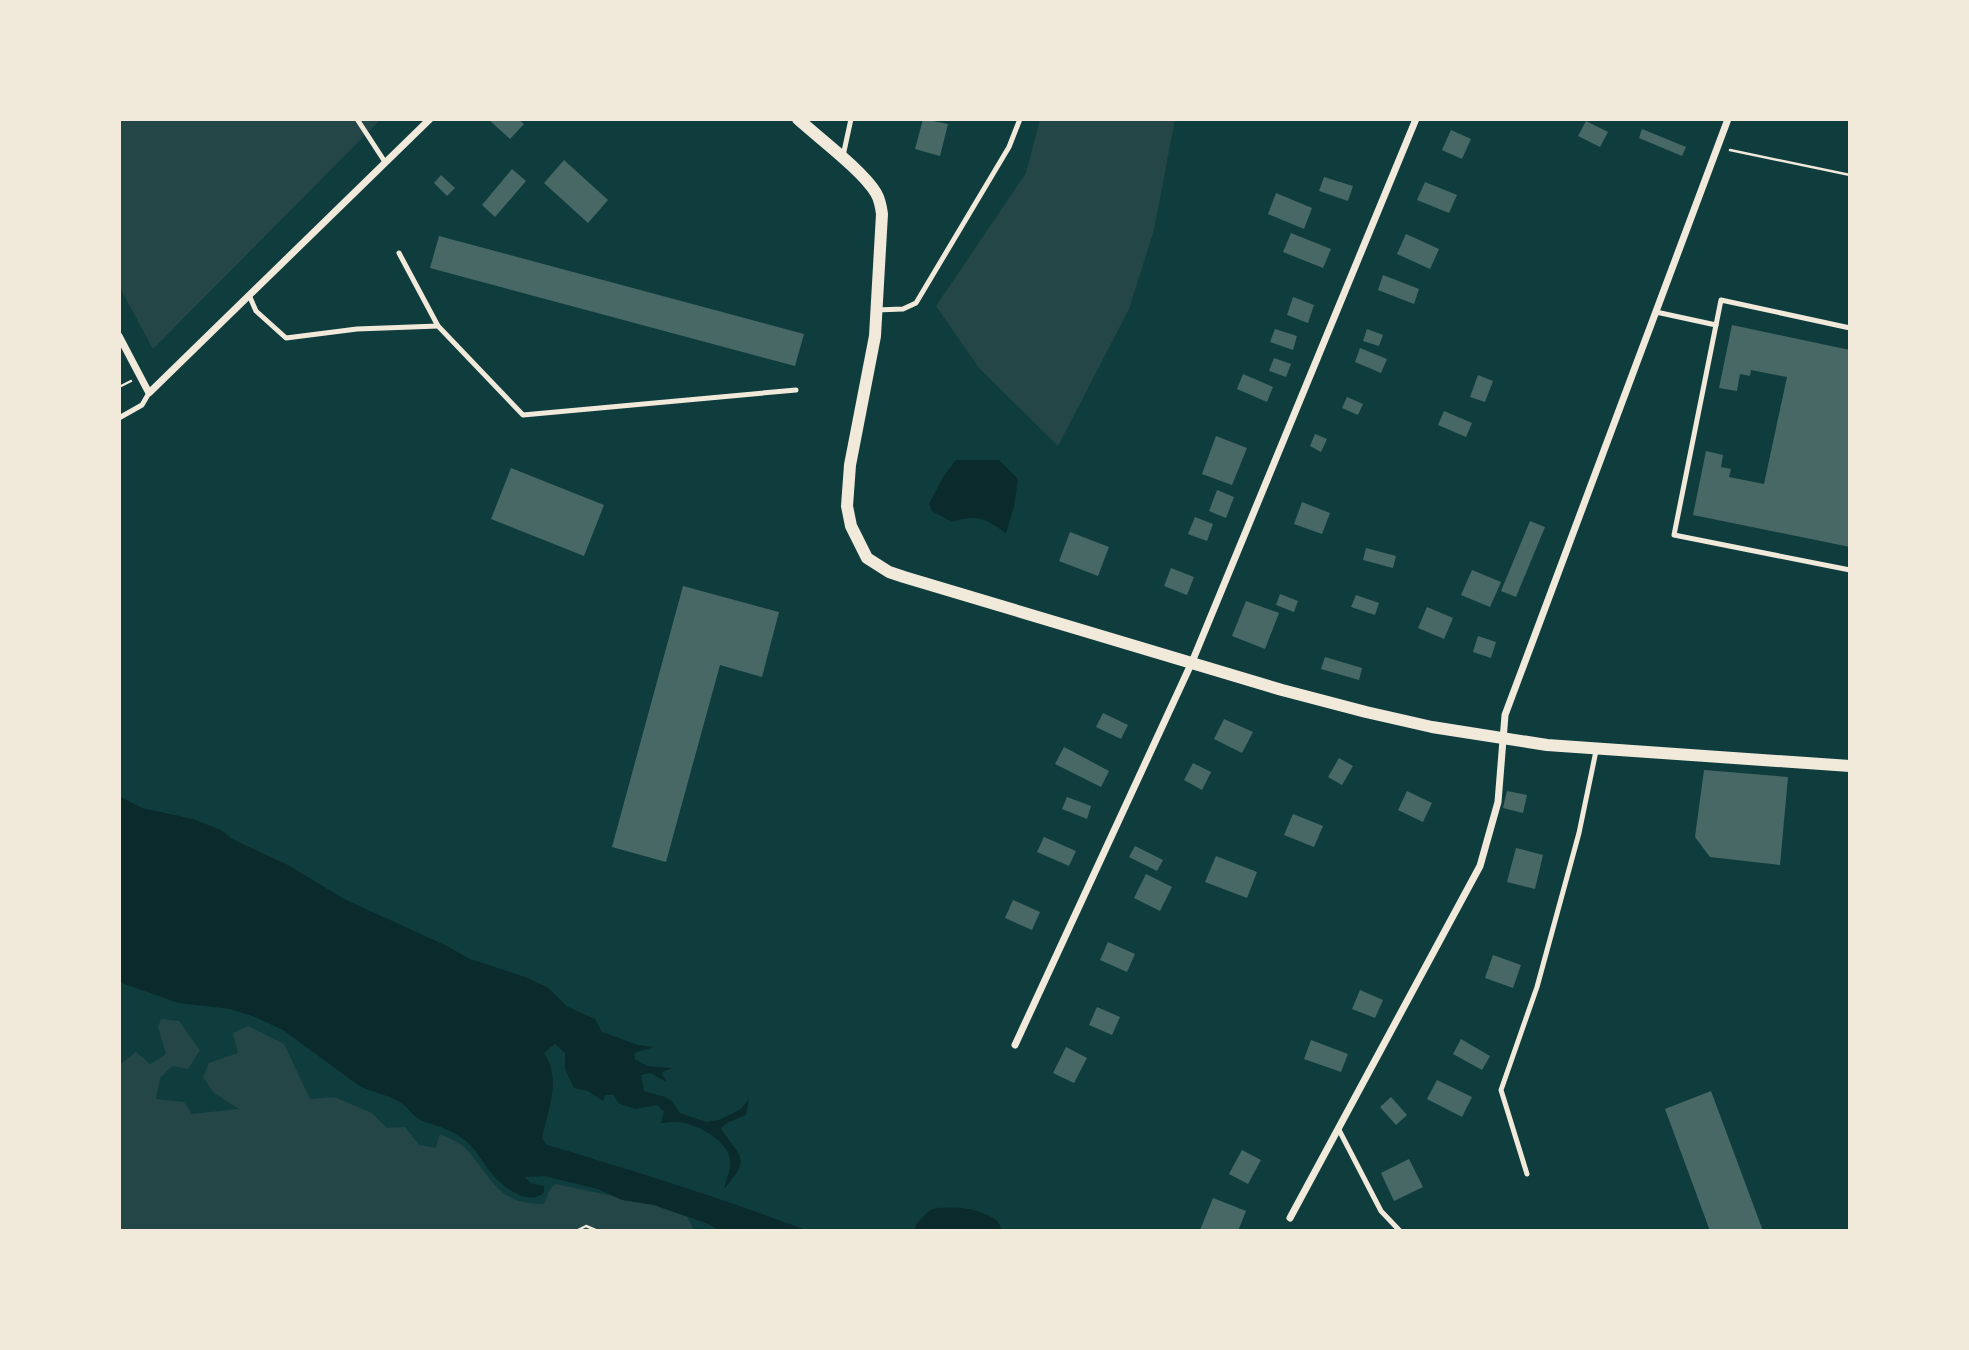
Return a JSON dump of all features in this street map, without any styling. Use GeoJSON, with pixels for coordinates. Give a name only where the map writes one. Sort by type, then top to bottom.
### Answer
{"type":"FeatureCollection","features":[{"type":"Feature","properties":{"kind":"street"},"geometry":{"type":"LineString","coordinates":[[119,336],[149,393],[430,119]]}},
{"type":"Feature","properties":{"kind":"street"},"geometry":{"type":"LineString","coordinates":[[798,119],[874,190],[880,201],[882,214],[875,336],[847,486],[851,526],[867,558],[877,566],[896,575],[1192,662],[1366,712],[1432,727],[1505,739],[1596,749],[1850,766]]}},
{"type":"Feature","properties":{"kind":"street"},"geometry":{"type":"LineString","coordinates":[[1015,1045],[1192,662],[1416,119]]}},
{"type":"Feature","properties":{"kind":"street"},"geometry":{"type":"LineString","coordinates":[[1290,1218],[1480,866],[1499,802],[1506,715],[1728,119]]}},
{"type":"Feature","properties":{"kind":"lane"},"geometry":{"type":"LineString","coordinates":[[356,119],[386,162]]}},
{"type":"Feature","properties":{"kind":"lane"},"geometry":{"type":"LineString","coordinates":[[842,159],[851,119]]}},
{"type":"Feature","properties":{"kind":"lane"},"geometry":{"type":"LineString","coordinates":[[876,310],[903,309],[916,303],[1009,147],[1020,119]]}},
{"type":"Feature","properties":{"kind":"lane"},"geometry":{"type":"LineString","coordinates":[[399,253],[438,326],[523,415],[796,390]]}},
{"type":"Feature","properties":{"kind":"lane"},"geometry":{"type":"LineString","coordinates":[[249,295],[256,311],[286,338],[357,329],[438,326]]}},
{"type":"Feature","properties":{"kind":"lane"},"geometry":{"type":"LineString","coordinates":[[1850,328],[1721,300],[1674,535],[1850,570]]}},
{"type":"Feature","properties":{"kind":"lane"},"geometry":{"type":"LineString","coordinates":[[1656,312],[1716,325]]}},
{"type":"Feature","properties":{"kind":"lane"},"geometry":{"type":"LineString","coordinates":[[119,418],[142,405],[149,393]]}},
{"type":"Feature","properties":{"kind":"lane"},"geometry":{"type":"LineString","coordinates":[[1527,1174],[1501,1090],[1537,987],[1579,833],[1596,749]]}},
{"type":"Feature","properties":{"kind":"lane"},"geometry":{"type":"LineString","coordinates":[[1338,1128],[1381,1211],[1399,1231]]}},
{"type":"Feature","properties":{"kind":"path"},"geometry":{"type":"LineString","coordinates":[[1728,150],[1850,175]]}},
{"type":"Feature","properties":{"kind":"path"},"geometry":{"type":"LineString","coordinates":[[576,1231],[586,1226],[598,1231]]}},
{"type":"Feature","properties":{"kind":"shaded area"},"geometry":{"type":"Polygon","coordinates":[[[119,119],[381,119],[153,349],[119,286],[119,119]]]}},
{"type":"Feature","properties":{"kind":"shaded area"},"geometry":{"type":"Polygon","coordinates":[[[1040,119],[1175,119],[1154,230],[1129,309],[1058,446],[979,368],[936,306],[1026,173],[1040,119]]]}},
{"type":"Feature","properties":{"kind":"shaded area"},"geometry":{"type":"Polygon","coordinates":[[[956,460],[999,460],[1018,479],[1014,507],[1006,533],[981,519],[968,518],[952,522],[932,511],[929,504],[943,477],[956,460]]]}},
{"type":"Feature","properties":{"kind":"shaded area"},"geometry":{"type":"Polygon","coordinates":[[[119,796],[142,808],[193,819],[221,830],[232,839],[288,865],[344,899],[470,959],[547,987],[568,1007],[595,1019],[602,1032],[638,1045],[654,1047],[634,1053],[635,1059],[647,1066],[672,1068],[661,1073],[667,1082],[650,1073],[641,1075],[644,1091],[672,1101],[680,1113],[706,1122],[719,1120],[741,1109],[749,1099],[746,1115],[721,1128],[738,1152],[741,1163],[724,1189],[730,1161],[718,1140],[685,1123],[661,1123],[664,1111],[657,1105],[635,1109],[618,1103],[614,1095],[605,1095],[603,1101],[588,1091],[574,1088],[565,1069],[565,1053],[555,1044],[544,1053],[552,1073],[553,1084],[542,1138],[547,1145],[679,1186],[809,1231],[721,1231],[654,1205],[622,1200],[598,1189],[544,1176],[525,1177],[530,1183],[544,1186],[544,1192],[532,1198],[525,1197],[498,1181],[474,1150],[457,1134],[419,1119],[398,1101],[358,1085],[283,1030],[230,1009],[178,1003],[119,982],[119,796]]]}},
{"type":"Feature","properties":{"kind":"shaded area"},"geometry":{"type":"Polygon","coordinates":[[[161,1019],[179,1021],[200,1050],[188,1069],[172,1066],[160,1078],[156,1099],[184,1102],[192,1114],[239,1109],[214,1093],[203,1077],[209,1063],[238,1053],[233,1033],[248,1026],[284,1044],[310,1099],[334,1097],[372,1113],[387,1128],[405,1127],[419,1145],[436,1148],[440,1134],[453,1140],[465,1148],[497,1187],[515,1200],[544,1204],[550,1189],[556,1184],[654,1205],[687,1217],[694,1230],[119,1231],[119,1065],[136,1052],[150,1064],[166,1054],[158,1027],[161,1019]]]}},
{"type":"Feature","properties":{"kind":"building"},"geometry":{"type":"Polygon","coordinates":[[[488,119],[518,119],[524,124],[510,139],[488,119]]]}},
{"type":"Feature","properties":{"kind":"building"},"geometry":{"type":"Polygon","coordinates":[[[923,119],[948,124],[940,156],[915,149],[923,119]]]}},
{"type":"Feature","properties":{"kind":"building"},"geometry":{"type":"Polygon","coordinates":[[[1586,121],[1608,132],[1600,147],[1578,136],[1586,121]]]}},
{"type":"Feature","properties":{"kind":"building"},"geometry":{"type":"Polygon","coordinates":[[[1642,129],[1686,147],[1682,156],[1639,138],[1642,129]]]}},
{"type":"Feature","properties":{"kind":"building"},"geometry":{"type":"Polygon","coordinates":[[[1451,130],[1471,139],[1462,159],[1442,150],[1451,130]]]}},
{"type":"Feature","properties":{"kind":"building"},"geometry":{"type":"Polygon","coordinates":[[[564,160],[608,200],[588,223],[544,183],[564,160]]]}},
{"type":"Feature","properties":{"kind":"building"},"geometry":{"type":"Polygon","coordinates":[[[512,169],[526,181],[495,217],[482,205],[512,169]]]}},
{"type":"Feature","properties":{"kind":"building"},"geometry":{"type":"Polygon","coordinates":[[[441,175],[455,188],[447,196],[434,183],[441,175]]]}},
{"type":"Feature","properties":{"kind":"building"},"geometry":{"type":"Polygon","coordinates":[[[1324,177],[1353,186],[1348,201],[1319,191],[1324,177]]]}},
{"type":"Feature","properties":{"kind":"building"},"geometry":{"type":"Polygon","coordinates":[[[1425,182],[1457,195],[1449,213],[1417,200],[1425,182]]]}},
{"type":"Feature","properties":{"kind":"building"},"geometry":{"type":"Polygon","coordinates":[[[1276,193],[1312,208],[1304,229],[1268,214],[1276,193]]]}},
{"type":"Feature","properties":{"kind":"building"},"geometry":{"type":"Polygon","coordinates":[[[1291,233],[1331,249],[1323,268],[1283,252],[1291,233]]]}},
{"type":"Feature","properties":{"kind":"building"},"geometry":{"type":"Polygon","coordinates":[[[1406,234],[1439,249],[1430,269],[1397,254],[1406,234]]]}},
{"type":"Feature","properties":{"kind":"building"},"geometry":{"type":"Polygon","coordinates":[[[439,236],[804,334],[795,366],[430,268],[439,236]]]}},
{"type":"Feature","properties":{"kind":"building"},"geometry":{"type":"Polygon","coordinates":[[[1383,275],[1419,289],[1414,304],[1378,290],[1383,275]]]}},
{"type":"Feature","properties":{"kind":"building"},"geometry":{"type":"Polygon","coordinates":[[[1293,297],[1314,305],[1308,323],[1287,315],[1293,297]]]}},
{"type":"Feature","properties":{"kind":"building"},"geometry":{"type":"Polygon","coordinates":[[[1732,325],[1850,350],[1850,547],[1693,515],[1706,451],[1723,455],[1721,467],[1731,469],[1729,477],[1764,484],[1787,377],[1751,370],[1750,376],[1740,374],[1737,391],[1719,388],[1732,325]]]}},
{"type":"Feature","properties":{"kind":"building"},"geometry":{"type":"Polygon","coordinates":[[[1275,329],[1297,336],[1293,350],[1270,342],[1275,329]]]}},
{"type":"Feature","properties":{"kind":"building"},"geometry":{"type":"Polygon","coordinates":[[[1367,329],[1383,335],[1379,346],[1363,341],[1367,329]]]}},
{"type":"Feature","properties":{"kind":"building"},"geometry":{"type":"Polygon","coordinates":[[[1360,348],[1387,359],[1381,373],[1355,362],[1360,348]]]}},
{"type":"Feature","properties":{"kind":"building"},"geometry":{"type":"Polygon","coordinates":[[[1274,358],[1291,364],[1286,377],[1269,371],[1274,358]]]}},
{"type":"Feature","properties":{"kind":"building"},"geometry":{"type":"Polygon","coordinates":[[[1243,374],[1273,387],[1267,402],[1237,389],[1243,374]]]}},
{"type":"Feature","properties":{"kind":"building"},"geometry":{"type":"Polygon","coordinates":[[[1478,375],[1493,381],[1485,402],[1470,397],[1478,375]]]}},
{"type":"Feature","properties":{"kind":"building"},"geometry":{"type":"Polygon","coordinates":[[[1347,397],[1363,404],[1358,415],[1342,408],[1347,397]]]}},
{"type":"Feature","properties":{"kind":"building"},"geometry":{"type":"Polygon","coordinates":[[[1444,411],[1472,423],[1466,437],[1438,425],[1444,411]]]}},
{"type":"Feature","properties":{"kind":"building"},"geometry":{"type":"Polygon","coordinates":[[[1315,434],[1327,439],[1321,452],[1310,446],[1315,434]]]}},
{"type":"Feature","properties":{"kind":"building"},"geometry":{"type":"Polygon","coordinates":[[[1216,436],[1247,448],[1232,485],[1202,474],[1216,436]]]}},
{"type":"Feature","properties":{"kind":"building"},"geometry":{"type":"Polygon","coordinates":[[[511,468],[604,505],[584,556],[491,519],[511,468]]]}},
{"type":"Feature","properties":{"kind":"building"},"geometry":{"type":"Polygon","coordinates":[[[1217,490],[1234,497],[1226,518],[1209,511],[1217,490]]]}},
{"type":"Feature","properties":{"kind":"building"},"geometry":{"type":"Polygon","coordinates":[[[1302,502],[1330,513],[1322,534],[1294,524],[1302,502]]]}},
{"type":"Feature","properties":{"kind":"building"},"geometry":{"type":"Polygon","coordinates":[[[1195,517],[1213,524],[1207,541],[1188,534],[1195,517]]]}},
{"type":"Feature","properties":{"kind":"building"},"geometry":{"type":"Polygon","coordinates":[[[1530,521],[1545,527],[1516,597],[1501,591],[1530,521]]]}},
{"type":"Feature","properties":{"kind":"building"},"geometry":{"type":"Polygon","coordinates":[[[1070,532],[1109,547],[1098,576],[1059,561],[1070,532]]]}},
{"type":"Feature","properties":{"kind":"building"},"geometry":{"type":"Polygon","coordinates":[[[1366,548],[1396,556],[1393,568],[1363,560],[1366,548]]]}},
{"type":"Feature","properties":{"kind":"building"},"geometry":{"type":"Polygon","coordinates":[[[1171,568],[1194,577],[1187,595],[1164,586],[1171,568]]]}},
{"type":"Feature","properties":{"kind":"building"},"geometry":{"type":"Polygon","coordinates":[[[1472,570],[1501,582],[1490,607],[1461,595],[1472,570]]]}},
{"type":"Feature","properties":{"kind":"building"},"geometry":{"type":"Polygon","coordinates":[[[683,586],[779,612],[762,677],[720,665],[666,862],[612,847],[683,586]]]}},
{"type":"Feature","properties":{"kind":"building"},"geometry":{"type":"Polygon","coordinates":[[[1280,594],[1298,601],[1294,612],[1276,605],[1280,594]]]}},
{"type":"Feature","properties":{"kind":"building"},"geometry":{"type":"Polygon","coordinates":[[[1356,595],[1379,603],[1375,615],[1351,607],[1356,595]]]}},
{"type":"Feature","properties":{"kind":"building"},"geometry":{"type":"Polygon","coordinates":[[[1246,601],[1279,613],[1265,649],[1232,636],[1246,601]]]}},
{"type":"Feature","properties":{"kind":"building"},"geometry":{"type":"Polygon","coordinates":[[[1427,607],[1453,618],[1444,639],[1418,628],[1427,607]]]}},
{"type":"Feature","properties":{"kind":"building"},"geometry":{"type":"Polygon","coordinates":[[[1478,636],[1496,642],[1491,658],[1473,652],[1478,636]]]}},
{"type":"Feature","properties":{"kind":"building"},"geometry":{"type":"Polygon","coordinates":[[[1325,657],[1362,668],[1359,680],[1321,669],[1325,657]]]}},
{"type":"Feature","properties":{"kind":"building"},"geometry":{"type":"Polygon","coordinates":[[[1103,713],[1128,725],[1121,739],[1096,727],[1103,713]]]}},
{"type":"Feature","properties":{"kind":"building"},"geometry":{"type":"Polygon","coordinates":[[[1224,719],[1253,732],[1242,753],[1214,739],[1224,719]]]}},
{"type":"Feature","properties":{"kind":"building"},"geometry":{"type":"Polygon","coordinates":[[[1064,747],[1109,771],[1101,787],[1055,764],[1064,747]]]}},
{"type":"Feature","properties":{"kind":"building"},"geometry":{"type":"Polygon","coordinates":[[[1339,758],[1353,766],[1342,785],[1328,777],[1339,758]]]}},
{"type":"Feature","properties":{"kind":"building"},"geometry":{"type":"Polygon","coordinates":[[[1193,763],[1211,772],[1202,790],[1184,780],[1193,763]]]}},
{"type":"Feature","properties":{"kind":"building"},"geometry":{"type":"Polygon","coordinates":[[[1704,770],[1788,777],[1780,865],[1710,857],[1695,837],[1704,770]]]}},
{"type":"Feature","properties":{"kind":"building"},"geometry":{"type":"Polygon","coordinates":[[[1407,791],[1432,803],[1423,822],[1398,810],[1407,791]]]}},
{"type":"Feature","properties":{"kind":"building"},"geometry":{"type":"Polygon","coordinates":[[[1507,791],[1527,795],[1523,813],[1503,808],[1507,791]]]}},
{"type":"Feature","properties":{"kind":"building"},"geometry":{"type":"Polygon","coordinates":[[[1067,797],[1091,806],[1087,819],[1062,809],[1067,797]]]}},
{"type":"Feature","properties":{"kind":"building"},"geometry":{"type":"Polygon","coordinates":[[[1293,814],[1323,826],[1314,847],[1284,835],[1293,814]]]}},
{"type":"Feature","properties":{"kind":"building"},"geometry":{"type":"Polygon","coordinates":[[[1044,837],[1076,851],[1069,866],[1037,852],[1044,837]]]}},
{"type":"Feature","properties":{"kind":"building"},"geometry":{"type":"Polygon","coordinates":[[[1135,846],[1163,860],[1157,871],[1129,857],[1135,846]]]}},
{"type":"Feature","properties":{"kind":"building"},"geometry":{"type":"Polygon","coordinates":[[[1516,848],[1543,855],[1535,889],[1507,882],[1516,848]]]}},
{"type":"Feature","properties":{"kind":"building"},"geometry":{"type":"Polygon","coordinates":[[[1216,856],[1257,872],[1247,898],[1205,882],[1216,856]]]}},
{"type":"Feature","properties":{"kind":"building"},"geometry":{"type":"Polygon","coordinates":[[[1146,874],[1172,887],[1160,911],[1134,898],[1146,874]]]}},
{"type":"Feature","properties":{"kind":"building"},"geometry":{"type":"Polygon","coordinates":[[[1013,900],[1040,912],[1032,930],[1005,918],[1013,900]]]}},
{"type":"Feature","properties":{"kind":"building"},"geometry":{"type":"Polygon","coordinates":[[[1108,942],[1135,954],[1127,972],[1100,960],[1108,942]]]}},
{"type":"Feature","properties":{"kind":"building"},"geometry":{"type":"Polygon","coordinates":[[[1493,955],[1521,965],[1513,988],[1485,978],[1493,955]]]}},
{"type":"Feature","properties":{"kind":"building"},"geometry":{"type":"Polygon","coordinates":[[[1360,990],[1383,1000],[1375,1018],[1352,1009],[1360,990]]]}},
{"type":"Feature","properties":{"kind":"building"},"geometry":{"type":"Polygon","coordinates":[[[1097,1007],[1120,1017],[1112,1035],[1089,1025],[1097,1007]]]}},
{"type":"Feature","properties":{"kind":"building"},"geometry":{"type":"Polygon","coordinates":[[[1461,1039],[1490,1056],[1482,1070],[1453,1054],[1461,1039]]]}},
{"type":"Feature","properties":{"kind":"building"},"geometry":{"type":"Polygon","coordinates":[[[1311,1040],[1348,1054],[1341,1072],[1304,1059],[1311,1040]]]}},
{"type":"Feature","properties":{"kind":"building"},"geometry":{"type":"Polygon","coordinates":[[[1066,1047],[1087,1058],[1074,1083],[1053,1073],[1066,1047]]]}},
{"type":"Feature","properties":{"kind":"building"},"geometry":{"type":"Polygon","coordinates":[[[1437,1080],[1472,1097],[1462,1117],[1427,1099],[1437,1080]]]}},
{"type":"Feature","properties":{"kind":"building"},"geometry":{"type":"Polygon","coordinates":[[[1711,1091],[1763,1231],[1710,1231],[1665,1109],[1711,1091]]]}},
{"type":"Feature","properties":{"kind":"building"},"geometry":{"type":"Polygon","coordinates":[[[1391,1097],[1407,1115],[1396,1125],[1380,1107],[1391,1097]]]}},
{"type":"Feature","properties":{"kind":"building"},"geometry":{"type":"Polygon","coordinates":[[[1242,1150],[1261,1160],[1248,1184],[1229,1174],[1242,1150]]]}},
{"type":"Feature","properties":{"kind":"building"},"geometry":{"type":"Polygon","coordinates":[[[1409,1159],[1423,1187],[1394,1201],[1381,1173],[1409,1159]]]}},
{"type":"Feature","properties":{"kind":"building"},"geometry":{"type":"Polygon","coordinates":[[[1213,1198],[1246,1211],[1238,1231],[1200,1230],[1213,1198]]]}},
{"type":"Feature","properties":{"kind":"waterway"},"geometry":{"type":"LineString","coordinates":[[930,1231],[938,1223],[969,1224],[986,1231]]}}]}
